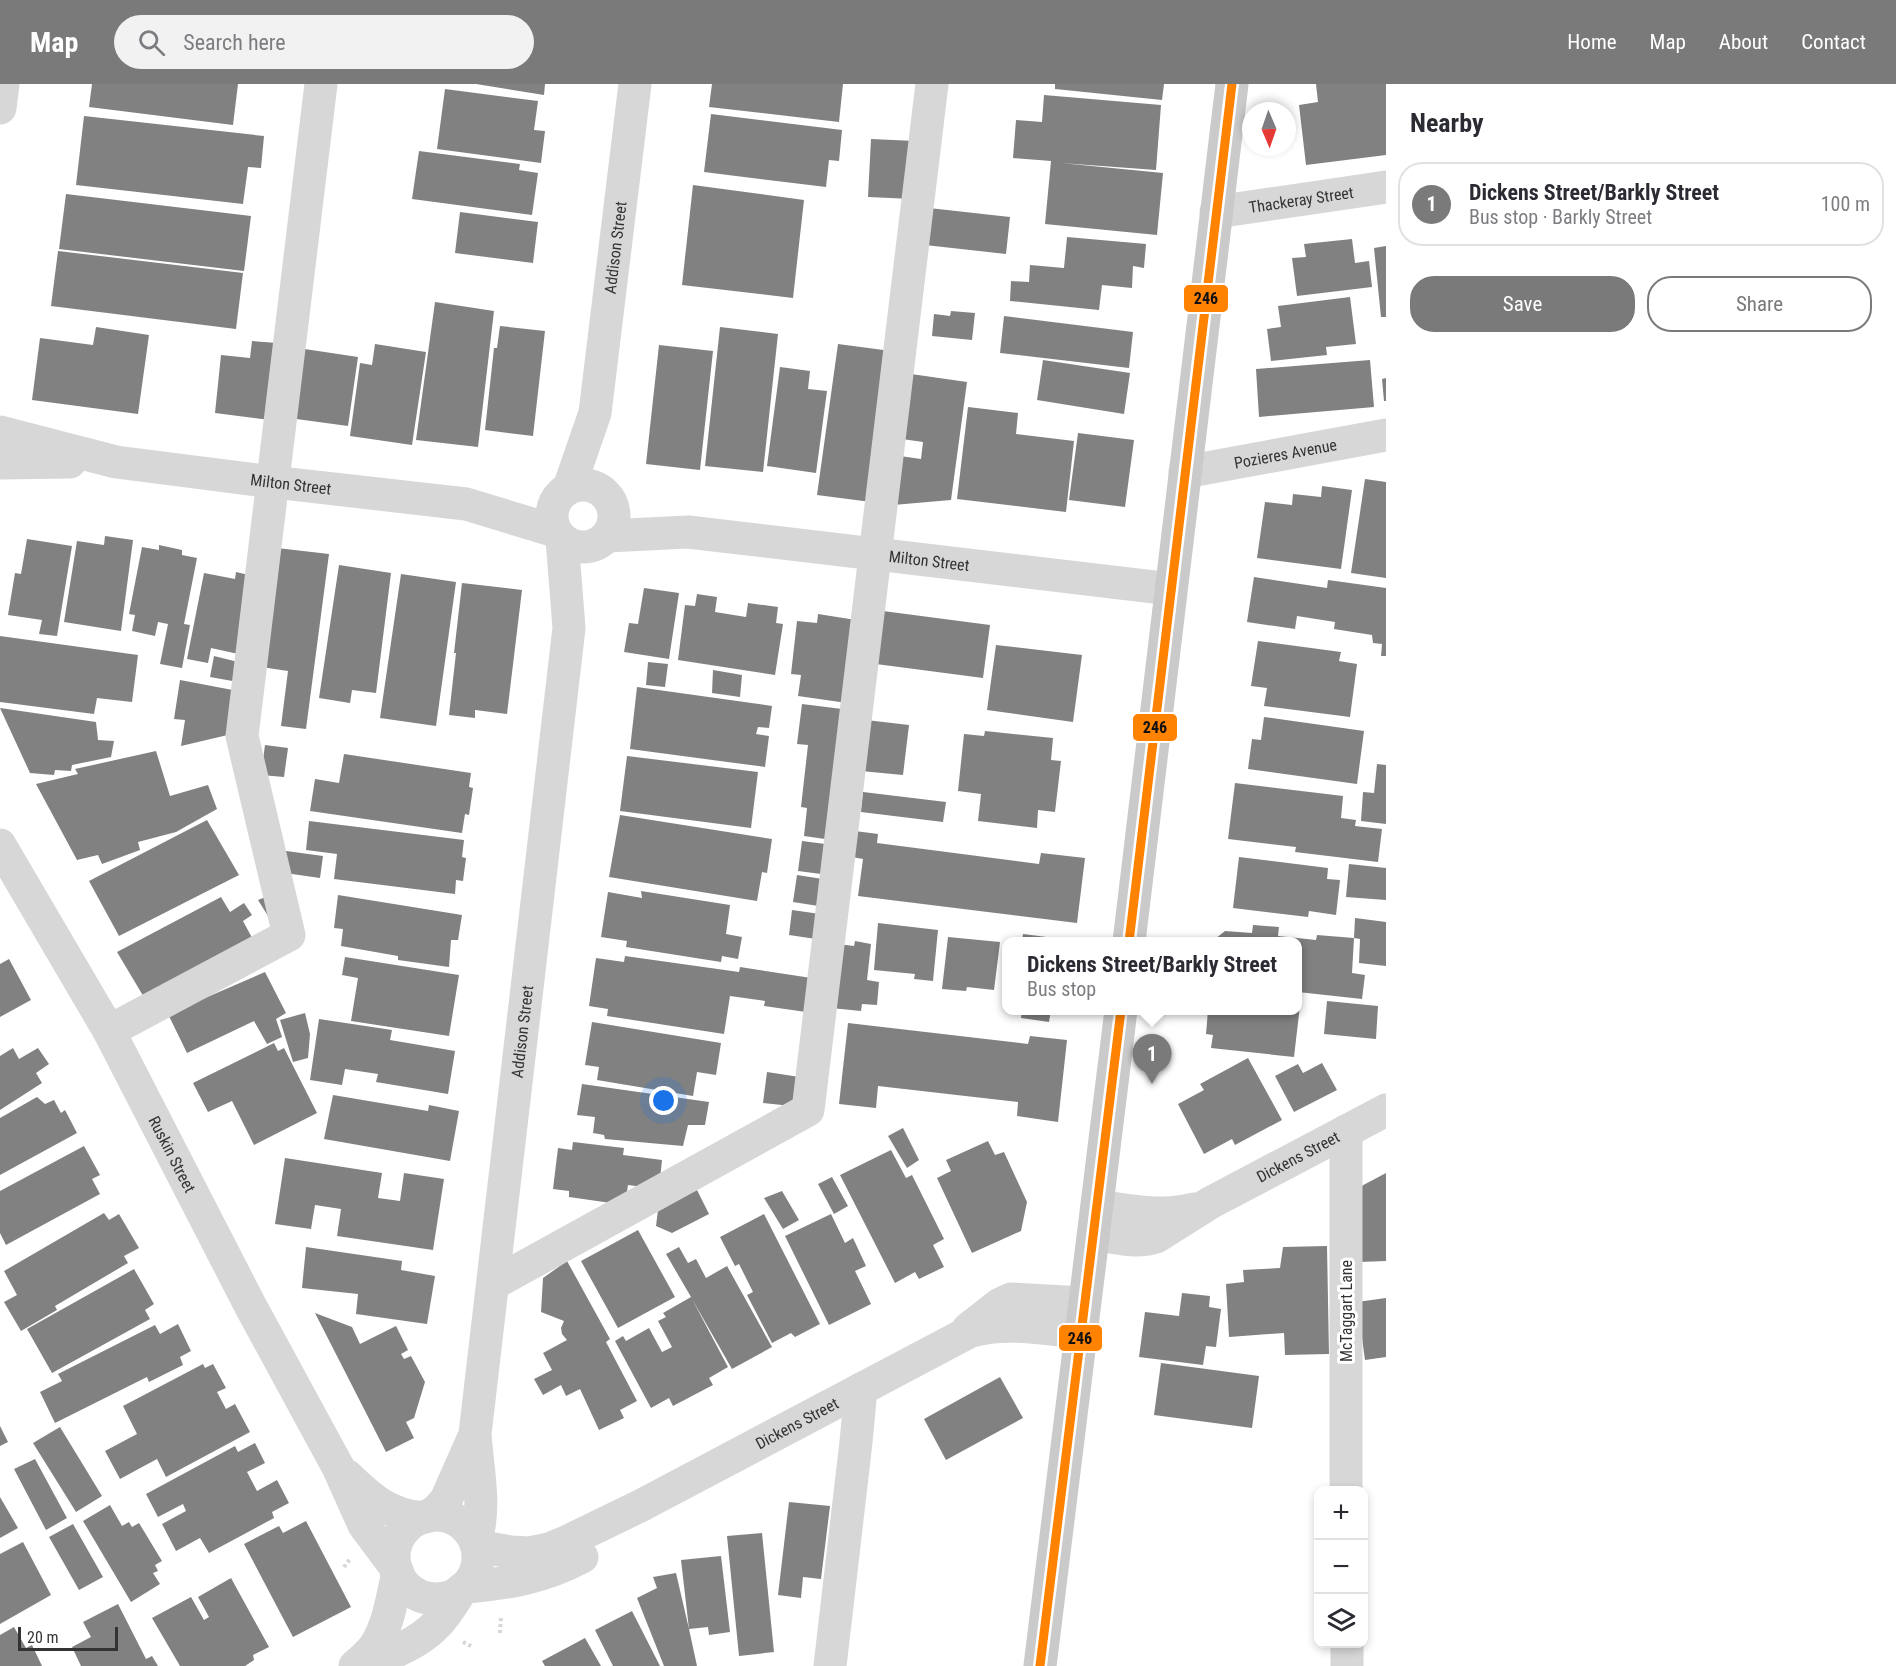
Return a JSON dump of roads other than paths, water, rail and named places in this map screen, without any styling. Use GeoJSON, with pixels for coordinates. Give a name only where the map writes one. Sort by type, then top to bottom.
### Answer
{"type":"FeatureCollection","features":[{"type":"Feature","properties":{"kind":"main road"},"geometry":{"type":"LineString","coordinates":[[1130,937],[1232,84]]}},
{"type":"Feature","properties":{"kind":"main road"},"geometry":{"type":"LineString","coordinates":[[1040,1666],[1120,1015]]}},
{"type":"Feature","properties":{"kind":"street"},"geometry":{"type":"LineString","coordinates":[[0,108],[3,84]]}},
{"type":"Feature","properties":{"kind":"street"},"geometry":{"type":"LineString","coordinates":[[110,1031],[289,935],[242,736],[321,84]]}},
{"type":"Feature","properties":{"kind":"street","name":"Addison Street"},"geometry":{"type":"LineString","coordinates":[[476,1543],[480,1503],[475,1434],[569,628],[606,519],[596,413],[635,84]]}},
{"type":"Feature","properties":{"kind":"street"},"geometry":{"type":"LineString","coordinates":[[493,1284],[808,1110],[932,84]]}},
{"type":"Feature","properties":{"kind":"street","name":"Thackeray Street"},"geometry":{"type":"LineString","coordinates":[[1216,212],[1386,187]]}},
{"type":"Feature","properties":{"kind":"street","name":"Addison Street"},"geometry":{"type":"LineString","coordinates":[[563,492],[596,413]]}},
{"type":"Feature","properties":{"kind":"street","name":"Milton Street"},"geometry":{"type":"LineString","coordinates":[[0,432],[116,462],[466,504],[558,535]]}},
{"type":"Feature","properties":{"kind":"street","name":"Pozieres Avenue"},"geometry":{"type":"LineString","coordinates":[[1185,472],[1386,435]]}},
{"type":"Feature","properties":{"kind":"street","name":"Milton Street"},"geometry":{"type":"LineString","coordinates":[[0,463],[116,462]]}},
{"type":"Feature","properties":{"kind":"street"},"geometry":{"type":"LineString","coordinates":[[587,484],[606,519],[590,546],[580,547],[570,544],[558,535],[552,522],[553,505],[563,492],[587,484]]}},
{"type":"Feature","properties":{"kind":"street","name":"Milton Street"},"geometry":{"type":"LineString","coordinates":[[466,504],[563,492]]}},
{"type":"Feature","properties":{"kind":"street","name":"Milton Street"},"geometry":{"type":"LineString","coordinates":[[606,519],[688,532],[1171,589]]}},
{"type":"Feature","properties":{"kind":"street","name":"Addison Street"},"geometry":{"type":"LineString","coordinates":[[558,535],[569,628]]}},
{"type":"Feature","properties":{"kind":"street","name":"Ruskin Street"},"geometry":{"type":"LineString","coordinates":[[0,844],[110,1031],[251,1306],[338,1467],[364,1525],[397,1571]]}},
{"type":"Feature","properties":{"kind":"street","name":"Dickens Street"},"geometry":{"type":"LineString","coordinates":[[1095,1220],[1185,1211],[1210,1203],[1386,1110]]}},
{"type":"Feature","properties":{"kind":"street","name":"McTaggart Lane"},"geometry":{"type":"LineString","coordinates":[[1346,1131],[1347,1486]]}},
{"type":"Feature","properties":{"kind":"street","name":"Dickens Street"},"geometry":{"type":"LineString","coordinates":[[476,1543],[512,1552],[543,1551],[642,1505],[971,1331],[995,1326],[1023,1326],[1082,1318]]}},
{"type":"Feature","properties":{"kind":"street"},"geometry":{"type":"LineString","coordinates":[[830,1666],[861,1389]]}},
{"type":"Feature","properties":{"kind":"street","name":"Addison Street"},"geometry":{"type":"LineString","coordinates":[[425,1517],[438,1509],[446,1500],[475,1434]]}},
{"type":"Feature","properties":{"kind":"street","name":"Ruskin Street"},"geometry":{"type":"LineString","coordinates":[[338,1467],[384,1507],[403,1515],[425,1517]]}},
{"type":"Feature","properties":{"kind":"street","name":"Dickens Street"},"geometry":{"type":"LineString","coordinates":[[464,1588],[521,1581],[559,1568],[592,1550],[642,1505]]}},
{"type":"Feature","properties":{"kind":"street"},"geometry":{"type":"LineString","coordinates":[[445,1516],[453,1518],[466,1527],[476,1543],[478,1553],[474,1575],[439,1622],[404,1648],[357,1666],[379,1639],[386,1620],[397,1571],[395,1552],[399,1537],[409,1525],[425,1517],[445,1516]]}},
{"type":"Feature","properties":{"kind":"street"},"geometry":{"type":"LineString","coordinates":[[397,1571],[408,1587],[422,1596],[438,1598],[454,1594],[464,1588]]}},
{"type":"Feature","properties":{"kind":"street"},"geometry":{"type":"LineString","coordinates":[[1347,1648],[1347,1666]]}},
{"type":"Feature","properties":{"kind":"place","name":"Dickens Street/Barkly Street"},"geometry":{"type":"Point","coordinates":[1152,1084]}}]}
